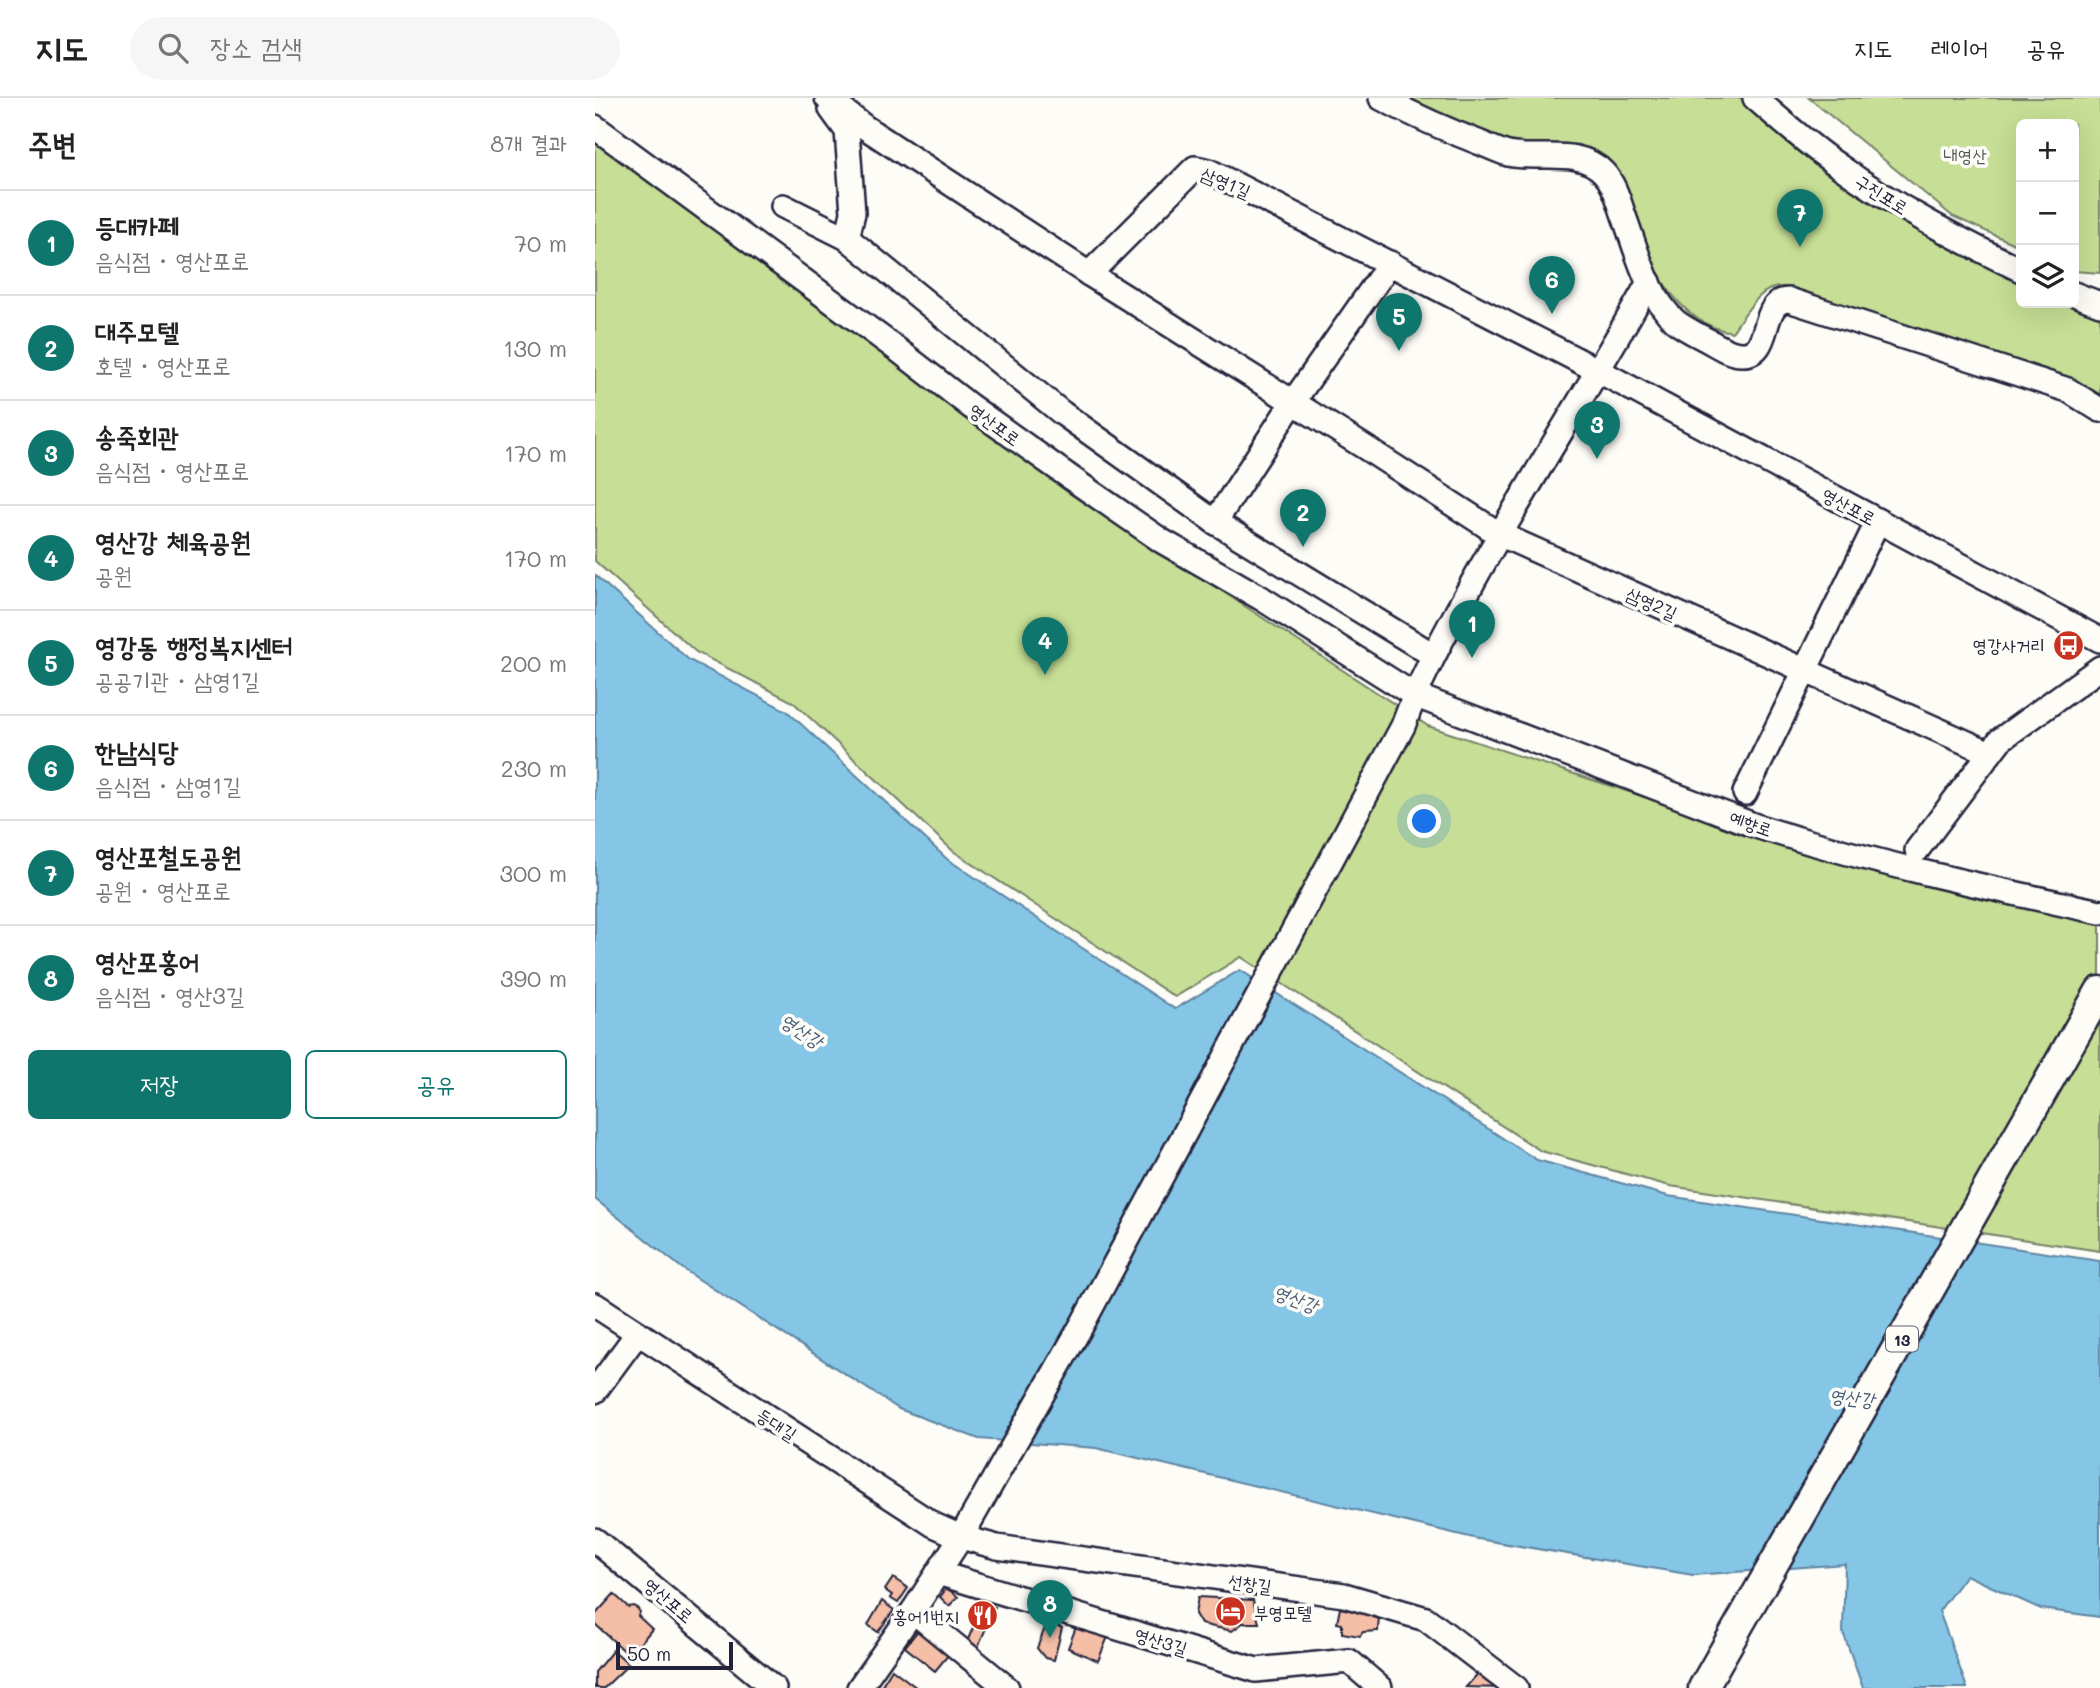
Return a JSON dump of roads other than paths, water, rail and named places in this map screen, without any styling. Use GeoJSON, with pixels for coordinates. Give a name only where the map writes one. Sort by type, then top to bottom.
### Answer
{"type":"FeatureCollection","features":[{"type":"Feature","properties":{"kind":"main road","name":"13"},"geometry":{"type":"LineString","coordinates":[[1703,1688],[2100,991]]}},
{"type":"Feature","properties":{"kind":"street"},"geometry":{"type":"LineString","coordinates":[[825,98],[847,131],[853,213],[847,238]]}},
{"type":"Feature","properties":{"kind":"street"},"geometry":{"type":"LineString","coordinates":[[825,98],[866,128],[1089,274],[1499,534]]}},
{"type":"Feature","properties":{"kind":"street"},"geometry":{"type":"LineString","coordinates":[[1381,98],[1426,122],[1509,154],[1585,160],[1595,166],[1609,180],[1615,192],[1649,282],[1663,307],[1689,330],[1734,353],[1747,354],[1757,347],[1771,310],[1778,302],[1789,300],[2068,390],[2100,410]]}},
{"type":"Feature","properties":{"kind":"street","name":"구진포로"},"geometry":{"type":"LineString","coordinates":[[1755,98],[1837,165],[1874,190],[2016,268]]}},
{"type":"Feature","properties":{"kind":"street","name":"영산포로"},"geometry":{"type":"LineString","coordinates":[[595,127],[898,349],[969,406],[1078,483],[1163,541],[1261,598],[1414,695]]}},
{"type":"Feature","properties":{"kind":"street","name":"삼영1길"},"geometry":{"type":"LineString","coordinates":[[1089,274],[1195,168],[1209,171],[1599,371]]}},
{"type":"Feature","properties":{"kind":"street"},"geometry":{"type":"LineString","coordinates":[[783,206],[847,238],[1062,413],[1215,522],[1433,655]]}},
{"type":"Feature","properties":{"kind":"street"},"geometry":{"type":"LineString","coordinates":[[1215,522],[1293,402],[1390,263]]}},
{"type":"Feature","properties":{"kind":"street"},"geometry":{"type":"LineString","coordinates":[[859,1688],[961,1537],[1083,1323],[1403,726],[1433,655],[1499,534],[1599,371],[1649,282]]}},
{"type":"Feature","properties":{"kind":"street"},"geometry":{"type":"LineString","coordinates":[[2079,296],[2100,304]]}},
{"type":"Feature","properties":{"kind":"street","name":"영산포로"},"geometry":{"type":"LineString","coordinates":[[1599,371],[2100,640]]}},
{"type":"Feature","properties":{"kind":"street"},"geometry":{"type":"LineString","coordinates":[[1745,793],[1878,521]]}},
{"type":"Feature","properties":{"kind":"street","name":"삼영2길"},"geometry":{"type":"LineString","coordinates":[[1499,534],[1990,753]]}},
{"type":"Feature","properties":{"kind":"street"},"geometry":{"type":"LineString","coordinates":[[1917,850],[2000,740],[2100,668]]}},
{"type":"Feature","properties":{"kind":"street","name":"예향로"},"geometry":{"type":"LineString","coordinates":[[1414,695],[1721,812],[1814,844],[1884,863],[2100,912]]}},
{"type":"Feature","properties":{"kind":"street","name":"등대길"},"geometry":{"type":"LineString","coordinates":[[595,1305],[935,1525],[961,1537]]}},
{"type":"Feature","properties":{"kind":"street"},"geometry":{"type":"LineString","coordinates":[[595,1391],[637,1334]]}},
{"type":"Feature","properties":{"kind":"street","name":"선창길"},"geometry":{"type":"LineString","coordinates":[[961,1537],[997,1547],[1343,1595],[1426,1619],[1516,1688]]}},
{"type":"Feature","properties":{"kind":"street","name":"영산포로"},"geometry":{"type":"LineString","coordinates":[[595,1541],[774,1688]]}},
{"type":"Feature","properties":{"kind":"street","name":"영산3길"},"geometry":{"type":"LineString","coordinates":[[938,1573],[1256,1670],[1349,1661],[1380,1688]]}},
{"type":"Feature","properties":{"kind":"street"},"geometry":{"type":"LineString","coordinates":[[913,1611],[1007,1688]]}},
{"type":"Feature","properties":{"kind":"water","name":"영산강"},"geometry":{"type":"Polygon","coordinates":[[[595,575],[689,660],[787,711],[947,859],[1175,1009],[1240,970],[1537,1160],[1668,1196],[2100,1261],[2100,1617],[2041,1609],[1966,1575],[1939,1611],[1967,1688],[1863,1688],[1843,1632],[1845,1564],[1693,1575],[1478,1539],[1096,1448],[979,1439],[899,1409],[683,1269],[595,1199],[595,575]]]}},
{"type":"Feature","properties":{"kind":"place","name":"영산포철도공원"},"geometry":{"type":"Point","coordinates":[1800,247]}},
{"type":"Feature","properties":{"kind":"place","name":"한남식당"},"geometry":{"type":"Point","coordinates":[1552,314]}},
{"type":"Feature","properties":{"kind":"place","name":"영강동 행정복지센터"},"geometry":{"type":"Point","coordinates":[1399,351]}},
{"type":"Feature","properties":{"kind":"place","name":"송죽회관"},"geometry":{"type":"Point","coordinates":[1597,459]}},
{"type":"Feature","properties":{"kind":"place","name":"대주모텔"},"geometry":{"type":"Point","coordinates":[1303,547]}},
{"type":"Feature","properties":{"kind":"place","name":"영강사거리"},"geometry":{"type":"Point","coordinates":[2068,645]}},
{"type":"Feature","properties":{"kind":"place","name":"등대카페"},"geometry":{"type":"Point","coordinates":[1472,658]}},
{"type":"Feature","properties":{"kind":"place","name":"영산강 체육공원"},"geometry":{"type":"Point","coordinates":[1045,675]}},
{"type":"Feature","properties":{"kind":"place","name":"부영모텔"},"geometry":{"type":"Point","coordinates":[1231,1612]}},
{"type":"Feature","properties":{"kind":"place","name":"홍어1번지"},"geometry":{"type":"Point","coordinates":[982,1616]}},
{"type":"Feature","properties":{"kind":"place","name":"영산포홍어"},"geometry":{"type":"Point","coordinates":[1050,1638]}},
{"type":"Feature","properties":{"kind":"park label","name":"내영산"},"geometry":{"type":"Point","coordinates":[1965,155]}}]}
